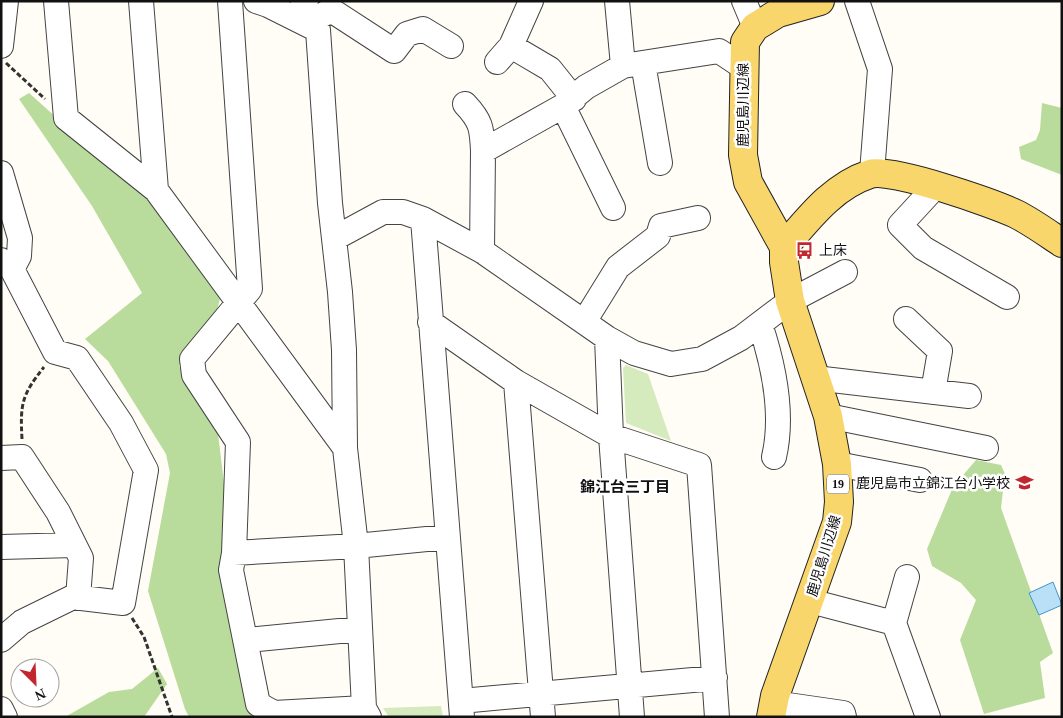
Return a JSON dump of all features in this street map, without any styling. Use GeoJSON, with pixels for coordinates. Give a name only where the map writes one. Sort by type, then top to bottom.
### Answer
{"type":"FeatureCollection","features":[{"type":"Feature","properties":{"kind":"main road"},"geometry":{"type":"LineString","coordinates":[[755,27],[778,13],[820,1]]}},
{"type":"Feature","properties":{"kind":"main road","name":"鹿児島川辺線"},"geometry":{"type":"LineString","coordinates":[[755,27],[745,42],[743,67],[743,155],[748,182],[784,247],[784,262],[790,302],[828,416],[836,464],[839,502],[837,522],[772,710]]}},
{"type":"Feature","properties":{"kind":"main road"},"geometry":{"type":"LineString","coordinates":[[784,247],[818,209],[843,186],[872,173],[916,179],[935,187],[985,202],[1016,214],[1062,243]]}},
{"type":"Feature","properties":{"kind":"street"},"geometry":{"type":"LineString","coordinates":[[1,46],[6,1]]}},
{"type":"Feature","properties":{"kind":"street"},"geometry":{"type":"LineString","coordinates":[[56,1],[66,118],[156,190],[238,305],[346,448]]}},
{"type":"Feature","properties":{"kind":"street"},"geometry":{"type":"LineString","coordinates":[[141,1],[156,190]]}},
{"type":"Feature","properties":{"kind":"street"},"geometry":{"type":"LineString","coordinates":[[230,1],[250,289],[192,359],[194,375],[238,442],[234,553],[231,570],[258,704],[274,713],[366,712],[356,546],[346,448],[344,350],[335,238],[330,203],[318,30],[294,11]]}},
{"type":"Feature","properties":{"kind":"street"},"geometry":{"type":"LineString","coordinates":[[256,1],[294,11],[330,10],[394,51],[407,34],[423,29],[451,46]]}},
{"type":"Feature","properties":{"kind":"street"},"geometry":{"type":"LineString","coordinates":[[531,1],[504,54],[550,69],[568,102],[613,208]]}},
{"type":"Feature","properties":{"kind":"street"},"geometry":{"type":"LineString","coordinates":[[617,1],[660,163]]}},
{"type":"Feature","properties":{"kind":"street"},"geometry":{"type":"LineString","coordinates":[[744,1],[755,27]]}},
{"type":"Feature","properties":{"kind":"street"},"geometry":{"type":"LineString","coordinates":[[856,1],[880,69],[872,173]]}},
{"type":"Feature","properties":{"kind":"street"},"geometry":{"type":"LineString","coordinates":[[483,151],[568,102],[586,88],[633,65],[719,51],[743,67]]}},
{"type":"Feature","properties":{"kind":"street"},"geometry":{"type":"LineString","coordinates":[[464,104],[478,118],[482,130],[482,251]]}},
{"type":"Feature","properties":{"kind":"street"},"geometry":{"type":"LineString","coordinates":[[1,173],[20,238],[20,256],[7,265],[56,352],[77,358],[122,423],[146,470],[123,603],[73,597],[22,622],[1,640]]}},
{"type":"Feature","properties":{"kind":"street"},"geometry":{"type":"LineString","coordinates":[[935,187],[900,226],[923,248],[1007,297]]}},
{"type":"Feature","properties":{"kind":"street"},"geometry":{"type":"LineString","coordinates":[[335,238],[383,212],[403,212],[422,219],[482,251],[607,338],[634,353],[671,364],[702,358],[742,338],[790,302],[845,272]]}},
{"type":"Feature","properties":{"kind":"street"},"geometry":{"type":"LineString","coordinates":[[584,322],[618,267],[658,236],[662,226],[698,218]]}},
{"type":"Feature","properties":{"kind":"street"},"geometry":{"type":"LineString","coordinates":[[422,219],[461,709],[542,705],[630,687],[715,678]]}},
{"type":"Feature","properties":{"kind":"street"},"geometry":{"type":"LineString","coordinates":[[906,319],[940,351],[933,392]]}},
{"type":"Feature","properties":{"kind":"street"},"geometry":{"type":"LineString","coordinates":[[430,322],[516,382],[610,436],[699,465],[717,717]]}},
{"type":"Feature","properties":{"kind":"street"},"geometry":{"type":"LineString","coordinates":[[760,324],[769,351],[779,422],[774,457]]}},
{"type":"Feature","properties":{"kind":"street"},"geometry":{"type":"LineString","coordinates":[[607,338],[610,436],[632,717]]}},
{"type":"Feature","properties":{"kind":"street"},"geometry":{"type":"LineString","coordinates":[[815,378],[968,396]]}},
{"type":"Feature","properties":{"kind":"street"},"geometry":{"type":"LineString","coordinates":[[516,382],[542,705]]}},
{"type":"Feature","properties":{"kind":"street"},"geometry":{"type":"LineString","coordinates":[[828,416],[986,448]]}},
{"type":"Feature","properties":{"kind":"street"},"geometry":{"type":"LineString","coordinates":[[12,457],[58,512],[81,558],[78,598]]}},
{"type":"Feature","properties":{"kind":"street"},"geometry":{"type":"LineString","coordinates":[[836,464],[920,480]]}},
{"type":"Feature","properties":{"kind":"street"},"geometry":{"type":"LineString","coordinates":[[234,553],[356,546],[447,537]]}},
{"type":"Feature","properties":{"kind":"street"},"geometry":{"type":"LineString","coordinates":[[1,547],[74,545]]}},
{"type":"Feature","properties":{"kind":"street"},"geometry":{"type":"LineString","coordinates":[[907,577],[894,623],[928,717]]}},
{"type":"Feature","properties":{"kind":"street"},"geometry":{"type":"LineString","coordinates":[[810,601],[894,623]]}},
{"type":"Feature","properties":{"kind":"street"},"geometry":{"type":"LineString","coordinates":[[246,640],[360,629]]}},
{"type":"Feature","properties":{"kind":"street"},"geometry":{"type":"LineString","coordinates":[[1,709],[6,717]]}},
{"type":"Feature","properties":{"kind":"street"},"geometry":{"type":"LineString","coordinates":[[772,710],[843,713],[844,717]]}},
{"type":"Feature","properties":{"kind":"path"},"geometry":{"type":"LineString","coordinates":[[1,59],[66,118]]}},
{"type":"Feature","properties":{"kind":"path"},"geometry":{"type":"LineString","coordinates":[[12,457],[26,390],[56,352]]}},
{"type":"Feature","properties":{"kind":"path"},"geometry":{"type":"LineString","coordinates":[[123,603],[144,637],[172,717]]}},
{"type":"Feature","properties":{"kind":"green space"},"geometry":{"type":"Polygon","coordinates":[[[29,93],[163,214],[223,286],[217,311],[179,366],[217,425],[228,517],[225,573],[253,717],[189,717],[185,709],[148,591],[170,473],[166,454],[108,361],[85,339],[142,293],[92,206],[19,99],[29,93]]]}},
{"type":"Feature","properties":{"kind":"green space"},"geometry":{"type":"Polygon","coordinates":[[[1042,103],[1062,108],[1062,175],[1021,159],[1019,147],[1036,140],[1040,130],[1042,103]]]}},
{"type":"Feature","properties":{"kind":"green space"},"geometry":{"type":"Polygon","coordinates":[[[626,365],[648,374],[671,441],[626,423],[623,368],[626,365]]]}},
{"type":"Feature","properties":{"kind":"green space"},"geometry":{"type":"Polygon","coordinates":[[[976,460],[1001,465],[1005,474],[1001,508],[1053,653],[1040,662],[1045,698],[984,714],[960,640],[976,600],[961,583],[932,566],[927,549],[953,487],[976,460]]]}},
{"type":"Feature","properties":{"kind":"green space"},"geometry":{"type":"Polygon","coordinates":[[[158,668],[167,684],[144,717],[65,717],[109,692],[132,689],[158,668]]]}},
{"type":"Feature","properties":{"kind":"green space"},"geometry":{"type":"Polygon","coordinates":[[[441,706],[443,717],[389,717],[383,708],[441,706]]]}},
{"type":"Feature","properties":{"kind":"water"},"geometry":{"type":"Polygon","coordinates":[[[1053,582],[1062,605],[1039,615],[1029,593],[1053,582]]]}},
{"type":"Feature","properties":{"kind":"place","name":"上床"},"geometry":{"type":"Point","coordinates":[805,250]}},
{"type":"Feature","properties":{"kind":"place","name":"鹿児島市立錦江台小学校"},"geometry":{"type":"Point","coordinates":[1024,483]}},
{"type":"Feature","properties":{"kind":"district","name":"錦江台三丁目"},"geometry":{"type":"Point","coordinates":[625,487]}}]}
